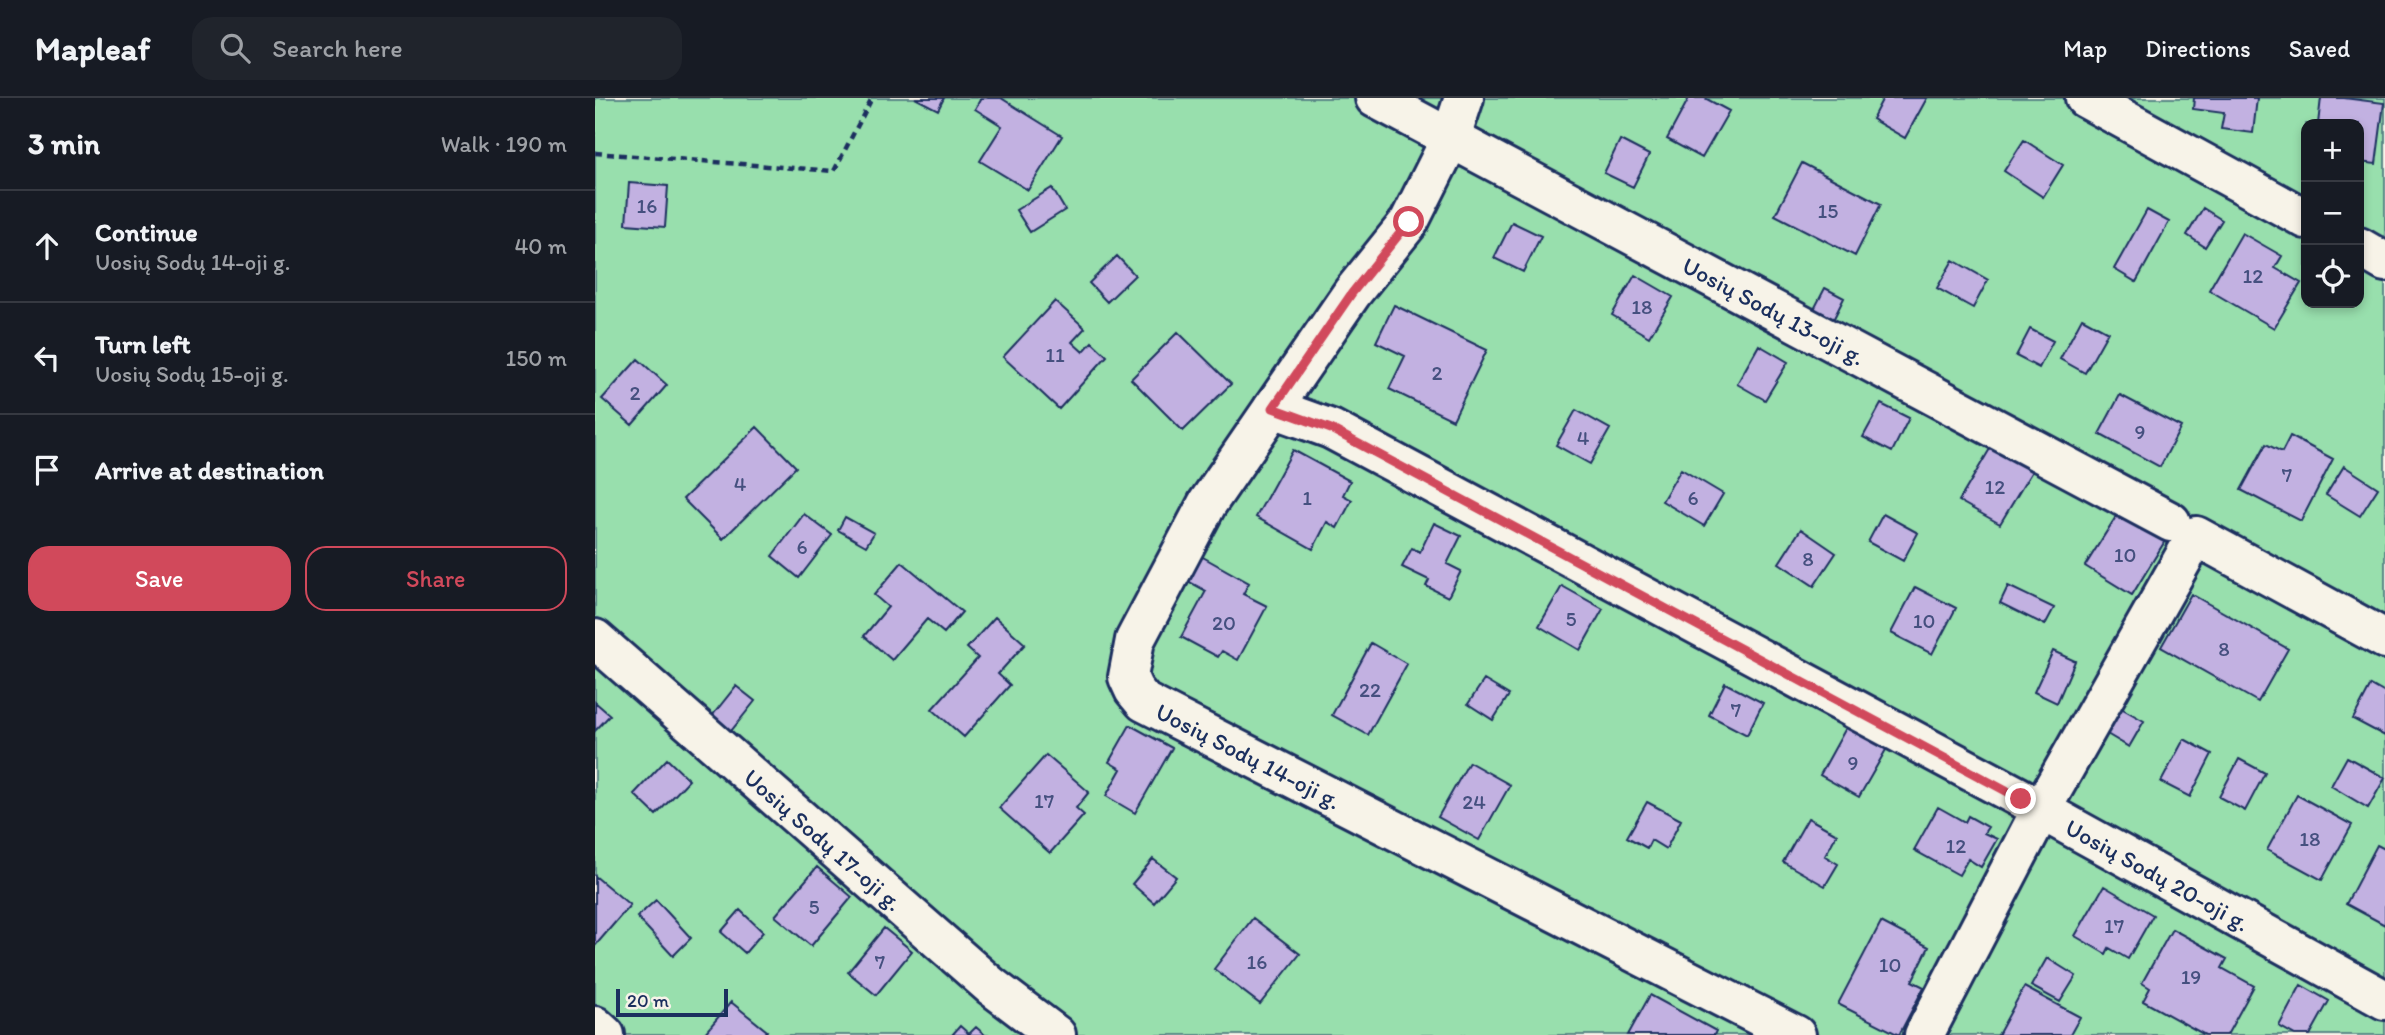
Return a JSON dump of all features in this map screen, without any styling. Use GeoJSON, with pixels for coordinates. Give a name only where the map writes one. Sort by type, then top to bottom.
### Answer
{"type":"FeatureCollection","features":[{"type":"Feature","properties":{"kind":"street","name":"Uosių Sodų 13-oji g."},"geometry":{"type":"LineString","coordinates":[[1375,98],[2385,639]]}},
{"type":"Feature","properties":{"kind":"street","name":"Uosių Sodų 14-oji g."},"geometry":{"type":"LineString","coordinates":[[1464,98],[1450,139],[1409,222],[1352,293],[1207,504],[1135,639],[1128,677],[1133,690],[1144,702],[1796,1035]]}},
{"type":"Feature","properties":{"kind":"street"},"geometry":{"type":"LineString","coordinates":[[2085,98],[2301,216]]}},
{"type":"Feature","properties":{"kind":"street"},"geometry":{"type":"LineString","coordinates":[[2364,250],[2385,262]]}},
{"type":"Feature","properties":{"kind":"street"},"geometry":{"type":"LineString","coordinates":[[1273,408],[1331,429],[2031,804],[2184,529]]}},
{"type":"Feature","properties":{"kind":"street","name":"Uosių Sodų 17-oji g."},"geometry":{"type":"LineString","coordinates":[[595,639],[991,986],[1056,1035]]}},
{"type":"Feature","properties":{"kind":"street","name":"Uosių Sodų 20-oji g."},"geometry":{"type":"LineString","coordinates":[[1924,1035],[2031,804],[2385,1000]]}},
{"type":"Feature","properties":{"kind":"street"},"geometry":{"type":"LineString","coordinates":[[595,1026],[605,1035]]}},
{"type":"Feature","properties":{"kind":"path"},"geometry":{"type":"LineString","coordinates":[[595,153],[834,172],[872,98]]}},
{"type":"Feature","properties":{"kind":"green space"},"geometry":{"type":"Polygon","coordinates":[[[595,98],[2385,98],[2385,1035],[595,1035],[595,98]]]}},
{"type":"Feature","properties":{"kind":"building"},"geometry":{"type":"Polygon","coordinates":[[[915,98],[944,98],[938,110],[915,98]]]}},
{"type":"Feature","properties":{"kind":"building"},"geometry":{"type":"Polygon","coordinates":[[[981,98],[1001,98],[1062,136],[1028,190],[980,161],[1002,126],[975,109],[981,98]]]}},
{"type":"Feature","properties":{"kind":"building"},"geometry":{"type":"Polygon","coordinates":[[[1689,98],[1705,98],[1729,111],[1702,158],[1667,139],[1689,98]]]}},
{"type":"Feature","properties":{"kind":"building"},"geometry":{"type":"Polygon","coordinates":[[[1883,98],[1927,98],[1905,138],[1872,119],[1883,98]]]}},
{"type":"Feature","properties":{"kind":"building"},"geometry":{"type":"Polygon","coordinates":[[[2194,98],[2257,98],[2253,133],[2221,129],[2224,113],[2193,109],[2194,98]]]}},
{"type":"Feature","properties":{"kind":"building"},"geometry":{"type":"Polygon","coordinates":[[[2321,98],[2384,103],[2376,164],[2364,163],[2364,119],[2319,119],[2321,98]]]}},
{"type":"Feature","properties":{"kind":"building"},"geometry":{"type":"Polygon","coordinates":[[[1620,140],[1649,155],[1633,187],[1604,173],[1620,140]]]}},
{"type":"Feature","properties":{"kind":"building"},"geometry":{"type":"Polygon","coordinates":[[[2024,140],[2063,165],[2043,197],[2004,171],[2024,140]]]}},
{"type":"Feature","properties":{"kind":"building"},"geometry":{"type":"Polygon","coordinates":[[[1802,163],[1881,204],[1855,256],[1775,215],[1802,163]]]}},
{"type":"Feature","properties":{"kind":"building"},"geometry":{"type":"Polygon","coordinates":[[[629,183],[668,186],[665,227],[626,224],[629,183]]]}},
{"type":"Feature","properties":{"kind":"building"},"geometry":{"type":"Polygon","coordinates":[[[1052,188],[1065,210],[1030,232],[1016,210],[1052,188]]]}},
{"type":"Feature","properties":{"kind":"building"},"geometry":{"type":"Polygon","coordinates":[[[2203,208],[2222,220],[2205,247],[2187,235],[2203,208]]]}},
{"type":"Feature","properties":{"kind":"building"},"geometry":{"type":"Polygon","coordinates":[[[2147,210],[2169,222],[2136,282],[2114,269],[2147,210]]]}},
{"type":"Feature","properties":{"kind":"building"},"geometry":{"type":"Polygon","coordinates":[[[1512,222],[1541,236],[1523,272],[1494,258],[1512,222]]]}},
{"type":"Feature","properties":{"kind":"building"},"geometry":{"type":"Polygon","coordinates":[[[2242,233],[2282,256],[2275,268],[2301,283],[2274,328],[2209,290],[2242,233]]]}},
{"type":"Feature","properties":{"kind":"building"},"geometry":{"type":"Polygon","coordinates":[[[1117,256],[1135,275],[1107,302],[1089,283],[1117,256]]]}},
{"type":"Feature","properties":{"kind":"building"},"geometry":{"type":"Polygon","coordinates":[[[1953,260],[1988,280],[1973,308],[1937,288],[1953,260]]]}},
{"type":"Feature","properties":{"kind":"building"},"geometry":{"type":"Polygon","coordinates":[[[1635,275],[1673,297],[1649,337],[1612,315],[1635,275]]]}},
{"type":"Feature","properties":{"kind":"building"},"geometry":{"type":"Polygon","coordinates":[[[1825,288],[1844,298],[1829,328],[1810,317],[1825,288]]]}},
{"type":"Feature","properties":{"kind":"building"},"geometry":{"type":"Polygon","coordinates":[[[1055,301],[1085,328],[1072,342],[1083,352],[1092,342],[1107,356],[1059,409],[1003,357],[1055,301]]]}},
{"type":"Feature","properties":{"kind":"building"},"geometry":{"type":"Polygon","coordinates":[[[1394,305],[1487,350],[1453,420],[1389,389],[1405,356],[1376,342],[1394,305]]]}},
{"type":"Feature","properties":{"kind":"building"},"geometry":{"type":"Polygon","coordinates":[[[2082,318],[2108,332],[2085,373],[2060,359],[2082,318]]]}},
{"type":"Feature","properties":{"kind":"building"},"geometry":{"type":"Polygon","coordinates":[[[2030,329],[2053,341],[2039,368],[2016,356],[2030,329]]]}},
{"type":"Feature","properties":{"kind":"building"},"geometry":{"type":"Polygon","coordinates":[[[1178,332],[1231,384],[1183,431],[1131,379],[1178,332]]]}},
{"type":"Feature","properties":{"kind":"building"},"geometry":{"type":"Polygon","coordinates":[[[1759,345],[1788,362],[1765,400],[1737,384],[1759,345]]]}},
{"type":"Feature","properties":{"kind":"building"},"geometry":{"type":"Polygon","coordinates":[[[638,359],[667,385],[632,425],[602,399],[638,359]]]}},
{"type":"Feature","properties":{"kind":"building"},"geometry":{"type":"Polygon","coordinates":[[[2120,395],[2181,427],[2160,467],[2099,434],[2120,395]]]}},
{"type":"Feature","properties":{"kind":"building"},"geometry":{"type":"Polygon","coordinates":[[[1881,404],[1909,418],[1892,452],[1863,437],[1881,404]]]}},
{"type":"Feature","properties":{"kind":"building"},"geometry":{"type":"Polygon","coordinates":[[[1576,410],[1610,429],[1590,464],[1556,445],[1576,410]]]}},
{"type":"Feature","properties":{"kind":"building"},"geometry":{"type":"Polygon","coordinates":[[[757,427],[796,467],[723,539],[683,499],[757,427]]]}},
{"type":"Feature","properties":{"kind":"building"},"geometry":{"type":"Polygon","coordinates":[[[2290,436],[2333,459],[2301,521],[2241,490],[2266,444],[2282,452],[2290,436]]]}},
{"type":"Feature","properties":{"kind":"building"},"geometry":{"type":"Polygon","coordinates":[[[1991,447],[2032,471],[2000,524],[1959,501],[1991,447]]]}},
{"type":"Feature","properties":{"kind":"building"},"geometry":{"type":"Polygon","coordinates":[[[1293,450],[1350,481],[1343,495],[1352,500],[1337,528],[1327,522],[1313,549],[1256,517],[1293,450]]]}},
{"type":"Feature","properties":{"kind":"building"},"geometry":{"type":"Polygon","coordinates":[[[2344,466],[2378,488],[2360,516],[2326,495],[2344,466]]]}},
{"type":"Feature","properties":{"kind":"building"},"geometry":{"type":"Polygon","coordinates":[[[1681,469],[1723,494],[1704,526],[1662,501],[1681,469]]]}},
{"type":"Feature","properties":{"kind":"building"},"geometry":{"type":"Polygon","coordinates":[[[2119,512],[2165,541],[2132,595],[2085,566],[2119,512]]]}},
{"type":"Feature","properties":{"kind":"building"},"geometry":{"type":"Polygon","coordinates":[[[804,514],[832,535],[799,578],[772,556],[804,514]]]}},
{"type":"Feature","properties":{"kind":"building"},"geometry":{"type":"Polygon","coordinates":[[[1883,514],[1918,533],[1903,561],[1868,542],[1883,514]]]}},
{"type":"Feature","properties":{"kind":"building"},"geometry":{"type":"Polygon","coordinates":[[[845,517],[874,533],[866,546],[838,530],[845,517]]]}},
{"type":"Feature","properties":{"kind":"building"},"geometry":{"type":"Polygon","coordinates":[[[1434,523],[1461,536],[1447,564],[1461,571],[1448,597],[1426,586],[1429,580],[1402,567],[1412,548],[1420,552],[1434,523]]]}},
{"type":"Feature","properties":{"kind":"building"},"geometry":{"type":"Polygon","coordinates":[[[1801,529],[1836,553],[1814,586],[1779,563],[1801,529]]]}},
{"type":"Feature","properties":{"kind":"building"},"geometry":{"type":"Polygon","coordinates":[[[1201,556],[1249,583],[1243,594],[1267,606],[1238,660],[1222,651],[1218,657],[1181,637],[1206,591],[1188,581],[1201,556]]]}},
{"type":"Feature","properties":{"kind":"building"},"geometry":{"type":"Polygon","coordinates":[[[902,562],[962,612],[944,633],[927,619],[892,660],[864,636],[888,607],[874,595],[902,562]]]}},
{"type":"Feature","properties":{"kind":"building"},"geometry":{"type":"Polygon","coordinates":[[[1562,586],[1603,609],[1580,650],[1539,626],[1562,586]]]}},
{"type":"Feature","properties":{"kind":"building"},"geometry":{"type":"Polygon","coordinates":[[[2008,586],[2054,608],[2045,625],[2000,603],[2008,586]]]}},
{"type":"Feature","properties":{"kind":"building"},"geometry":{"type":"Polygon","coordinates":[[[1915,587],[1956,608],[1932,654],[1891,633],[1915,587]]]}},
{"type":"Feature","properties":{"kind":"building"},"geometry":{"type":"Polygon","coordinates":[[[2191,594],[2288,649],[2258,702],[2161,647],[2191,594]]]}},
{"type":"Feature","properties":{"kind":"building"},"geometry":{"type":"Polygon","coordinates":[[[995,617],[1025,644],[998,674],[1010,685],[964,737],[932,709],[978,658],[967,648],[995,617]]]}},
{"type":"Feature","properties":{"kind":"building"},"geometry":{"type":"Polygon","coordinates":[[[1371,643],[1407,664],[1368,735],[1332,715],[1371,643]]]}},
{"type":"Feature","properties":{"kind":"building"},"geometry":{"type":"Polygon","coordinates":[[[2053,651],[2075,661],[2057,703],[2034,692],[2053,651]]]}},
{"type":"Feature","properties":{"kind":"building"},"geometry":{"type":"Polygon","coordinates":[[[1484,680],[1509,695],[1493,720],[1468,704],[1484,680]]]}},
{"type":"Feature","properties":{"kind":"building"},"geometry":{"type":"Polygon","coordinates":[[[1725,683],[1763,703],[1747,735],[1709,715],[1725,683]]]}},
{"type":"Feature","properties":{"kind":"building"},"geometry":{"type":"Polygon","coordinates":[[[2371,685],[2385,693],[2385,736],[2353,719],[2371,685]]]}},
{"type":"Feature","properties":{"kind":"building"},"geometry":{"type":"Polygon","coordinates":[[[736,686],[755,701],[731,731],[712,716],[736,686]]]}},
{"type":"Feature","properties":{"kind":"building"},"geometry":{"type":"Polygon","coordinates":[[[595,702],[610,715],[595,731],[595,702]]]}},
{"type":"Feature","properties":{"kind":"building"},"geometry":{"type":"Polygon","coordinates":[[[2121,708],[2144,721],[2129,747],[2107,734],[2121,708]]]}},
{"type":"Feature","properties":{"kind":"building"},"geometry":{"type":"Polygon","coordinates":[[[1130,725],[1172,748],[1135,813],[1106,796],[1121,769],[1109,762],[1130,725]]]}},
{"type":"Feature","properties":{"kind":"building"},"geometry":{"type":"Polygon","coordinates":[[[1847,726],[1887,748],[1859,797],[1820,775],[1847,726]]]}},
{"type":"Feature","properties":{"kind":"building"},"geometry":{"type":"Polygon","coordinates":[[[2184,739],[2212,754],[2190,797],[2161,782],[2184,739]]]}},
{"type":"Feature","properties":{"kind":"building"},"geometry":{"type":"Polygon","coordinates":[[[1046,755],[1089,792],[1076,808],[1084,815],[1050,853],[999,808],[1046,755]]]}},
{"type":"Feature","properties":{"kind":"building"},"geometry":{"type":"Polygon","coordinates":[[[2347,757],[2385,778],[2368,808],[2331,786],[2347,757]]]}},
{"type":"Feature","properties":{"kind":"building"},"geometry":{"type":"Polygon","coordinates":[[[667,759],[689,780],[656,815],[634,794],[667,759]]]}},
{"type":"Feature","properties":{"kind":"building"},"geometry":{"type":"Polygon","coordinates":[[[2239,759],[2265,773],[2245,811],[2219,797],[2239,759]]]}},
{"type":"Feature","properties":{"kind":"building"},"geometry":{"type":"Polygon","coordinates":[[[1469,762],[1510,785],[1479,840],[1438,817],[1469,762]]]}},
{"type":"Feature","properties":{"kind":"building"},"geometry":{"type":"Polygon","coordinates":[[[2297,795],[2352,825],[2322,880],[2267,850],[2297,795]]]}},
{"type":"Feature","properties":{"kind":"building"},"geometry":{"type":"Polygon","coordinates":[[[1647,802],[1681,820],[1666,849],[1651,840],[1647,848],[1627,837],[1647,802]]]}},
{"type":"Feature","properties":{"kind":"building"},"geometry":{"type":"Polygon","coordinates":[[[1938,807],[1965,822],[1968,816],[1988,827],[1984,833],[1997,839],[1981,867],[1968,859],[1959,875],[1914,850],[1938,807]]]}},
{"type":"Feature","properties":{"kind":"building"},"geometry":{"type":"Polygon","coordinates":[[[1808,818],[1837,834],[1825,856],[1838,864],[1825,886],[1783,862],[1808,818]]]}},
{"type":"Feature","properties":{"kind":"building"},"geometry":{"type":"Polygon","coordinates":[[[2377,845],[2385,849],[2385,925],[2346,904],[2377,845]]]}},
{"type":"Feature","properties":{"kind":"building"},"geometry":{"type":"Polygon","coordinates":[[[1153,859],[1176,877],[1154,903],[1132,884],[1153,859]]]}},
{"type":"Feature","properties":{"kind":"building"},"geometry":{"type":"Polygon","coordinates":[[[817,867],[852,897],[811,946],[775,916],[817,867]]]}},
{"type":"Feature","properties":{"kind":"building"},"geometry":{"type":"Polygon","coordinates":[[[595,876],[630,905],[595,946],[595,876]]]}},
{"type":"Feature","properties":{"kind":"building"},"geometry":{"type":"Polygon","coordinates":[[[2104,886],[2153,915],[2128,959],[2109,948],[2106,954],[2075,936],[2104,886]]]}},
{"type":"Feature","properties":{"kind":"building"},"geometry":{"type":"Polygon","coordinates":[[[656,900],[691,938],[673,956],[637,917],[656,900]]]}},
{"type":"Feature","properties":{"kind":"building"},"geometry":{"type":"Polygon","coordinates":[[[740,910],[763,932],[745,953],[721,932],[740,910]]]}},
{"type":"Feature","properties":{"kind":"building"},"geometry":{"type":"Polygon","coordinates":[[[1253,918],[1300,954],[1260,1004],[1214,969],[1253,918]]]}},
{"type":"Feature","properties":{"kind":"building"},"geometry":{"type":"Polygon","coordinates":[[[1881,922],[1929,947],[1912,981],[1924,987],[1899,1035],[1838,1004],[1881,922]]]}},
{"type":"Feature","properties":{"kind":"building"},"geometry":{"type":"Polygon","coordinates":[[[884,928],[912,951],[876,995],[848,972],[884,928]]]}},
{"type":"Feature","properties":{"kind":"building"},"geometry":{"type":"Polygon","coordinates":[[[2172,929],[2227,959],[2222,968],[2254,986],[2227,1035],[2205,1035],[2143,1001],[2150,988],[2142,983],[2172,929]]]}},
{"type":"Feature","properties":{"kind":"building"},"geometry":{"type":"Polygon","coordinates":[[[2047,958],[2076,976],[2060,1002],[2031,986],[2047,958]]]}},
{"type":"Feature","properties":{"kind":"building"},"geometry":{"type":"Polygon","coordinates":[[[2301,985],[2329,1001],[2310,1035],[2295,1035],[2279,1026],[2301,985]]]}},
{"type":"Feature","properties":{"kind":"building"},"geometry":{"type":"Polygon","coordinates":[[[2024,987],[2080,1017],[2070,1035],[1998,1035],[2024,987]]]}},
{"type":"Feature","properties":{"kind":"building"},"geometry":{"type":"Polygon","coordinates":[[[1650,995],[1716,1031],[1714,1035],[1628,1035],[1650,995]]]}},
{"type":"Feature","properties":{"kind":"building"},"geometry":{"type":"Polygon","coordinates":[[[731,1002],[767,1031],[764,1035],[704,1034],[731,1002]]]}},
{"type":"Feature","properties":{"kind":"building"},"geometry":{"type":"Polygon","coordinates":[[[960,1026],[969,1034],[976,1027],[985,1035],[952,1035],[960,1026]]]}},
{"type":"Feature","properties":{"kind":"route"},"geometry":{"type":"LineString","coordinates":[[1409,222],[1352,293],[1273,408],[1331,429],[2021,799]]}}]}
